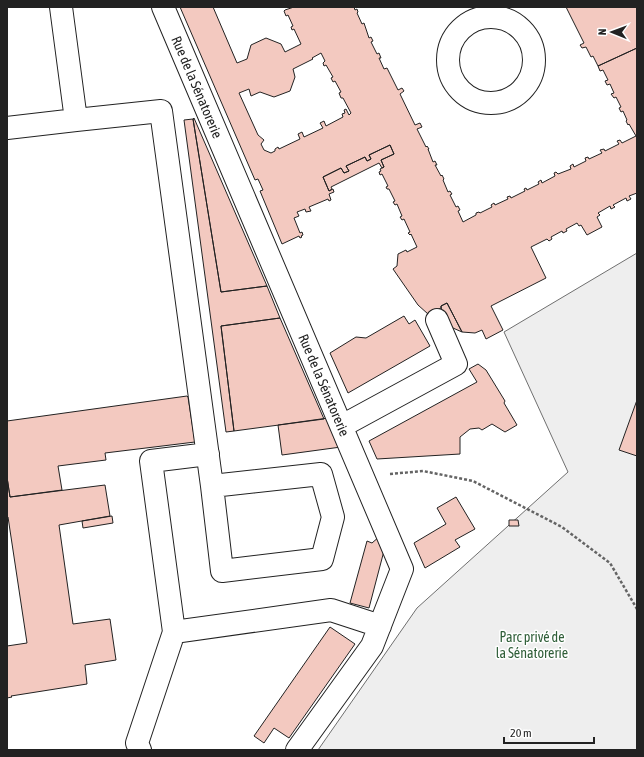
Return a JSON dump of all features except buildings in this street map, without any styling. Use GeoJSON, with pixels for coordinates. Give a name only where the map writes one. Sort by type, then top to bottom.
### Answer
{"type":"FeatureCollection","features":[{"type":"Feature","properties":{"kind":"street"},"geometry":{"type":"LineString","coordinates":[[61,7],[76,120]]}},
{"type":"Feature","properties":{"kind":"street","name":"Rue de la Sénatorerie"},"geometry":{"type":"LineString","coordinates":[[163,7],[402,568],[372,646],[298,750]]}},
{"type":"Feature","properties":{"kind":"street"},"geometry":{"type":"LineString","coordinates":[[7,128],[161,111],[208,454],[222,571],[322,559],[333,517],[321,474],[212,486]]}},
{"type":"Feature","properties":{"kind":"street"},"geometry":{"type":"LineString","coordinates":[[342,426],[456,364],[437,320]]}},
{"type":"Feature","properties":{"kind":"street"},"geometry":{"type":"LineString","coordinates":[[140,750],[137,743],[174,632],[151,461],[208,454]]}},
{"type":"Feature","properties":{"kind":"street"},"geometry":{"type":"LineString","coordinates":[[174,632],[331,610],[380,626]]}},
{"type":"Feature","properties":{"kind":"path"},"geometry":{"type":"LineString","coordinates":[[363,476],[423,471],[473,482],[562,527],[610,563],[637,609]]}},
{"type":"Feature","properties":{"kind":"green space","name":"Parc privé de la Sénatorerie"},"geometry":{"type":"Polygon","coordinates":[[[637,253],[637,750],[318,750],[417,608],[568,472],[504,332],[637,253]]]}}]}
